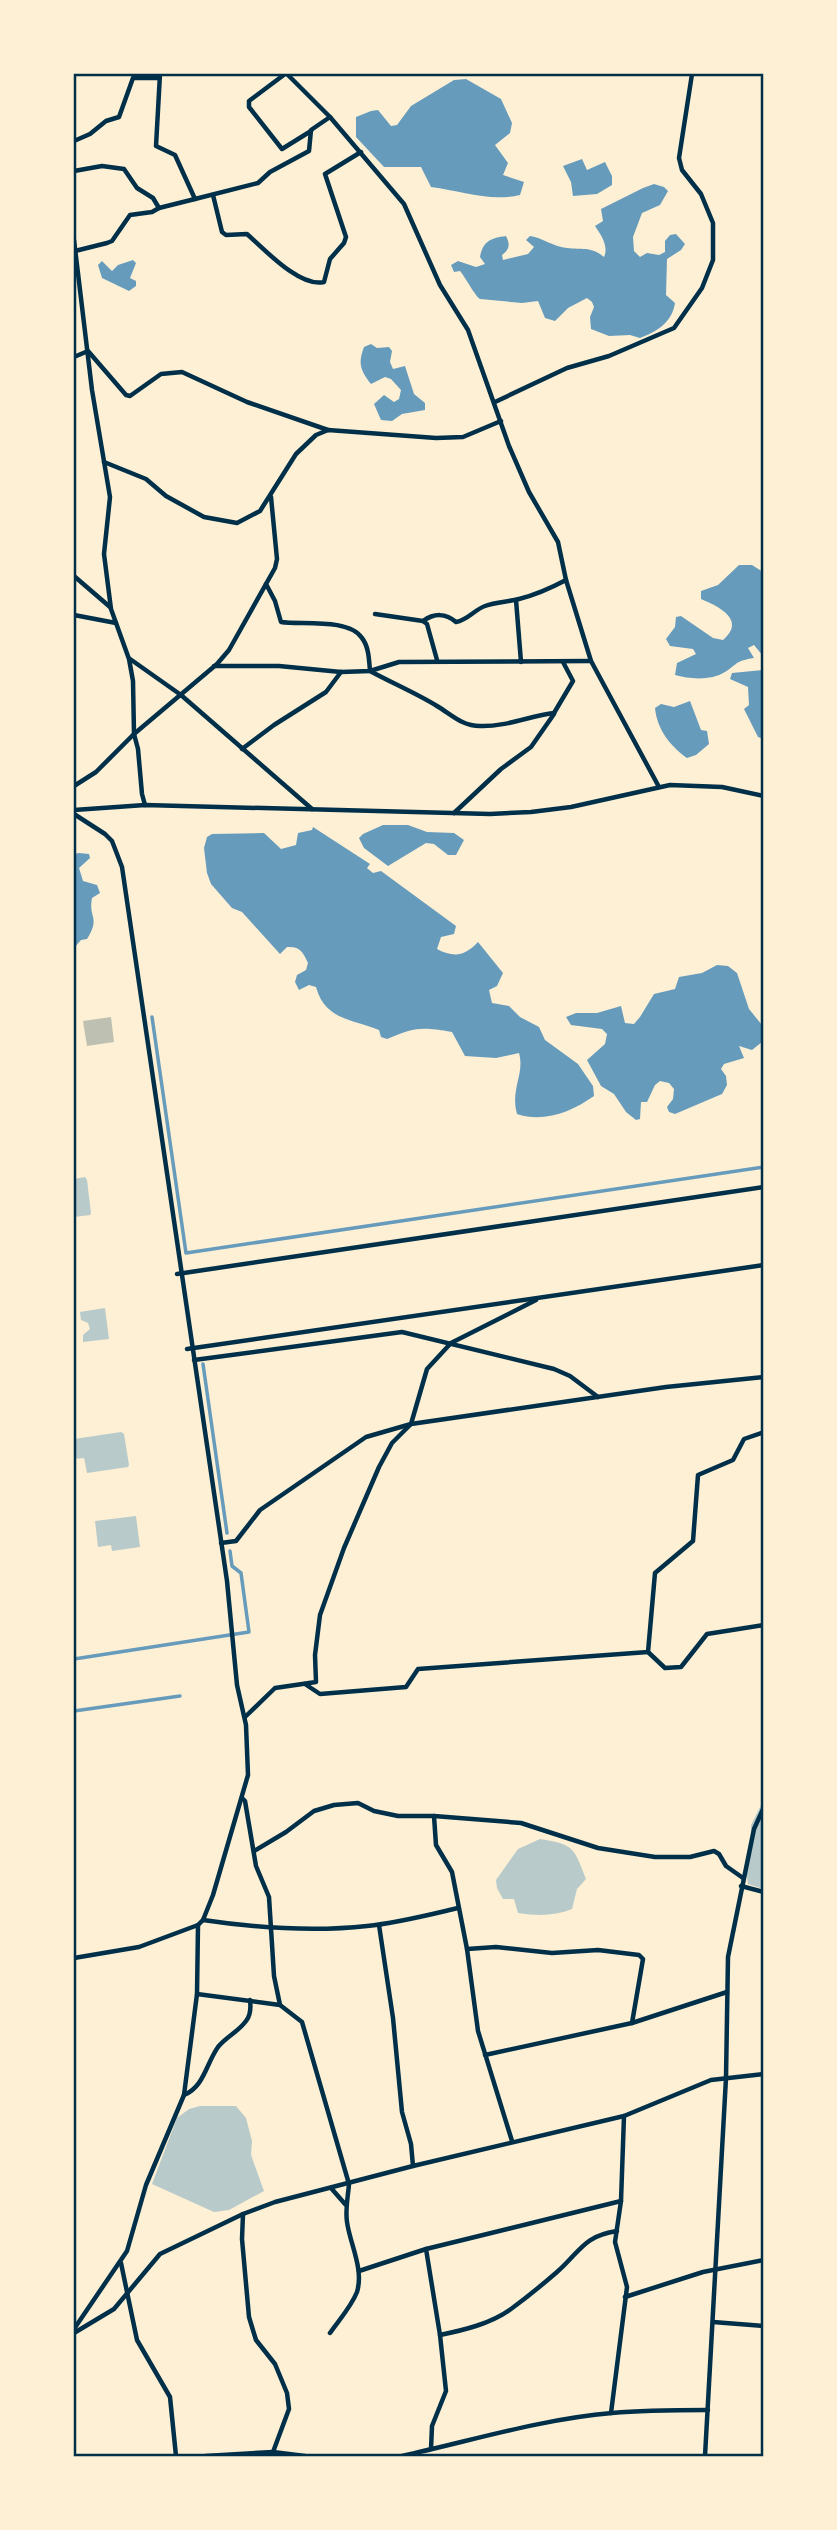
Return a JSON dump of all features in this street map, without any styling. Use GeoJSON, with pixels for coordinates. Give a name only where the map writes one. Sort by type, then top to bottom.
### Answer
{"type":"FeatureCollection","features":[{"type":"Feature","properties":{"kind":"street"},"geometry":{"type":"LineString","coordinates":[[330,117],[282,149],[249,107],[248,101],[286,74],[330,117],[404,204],[440,285],[468,330],[529,492],[558,542],[566,580],[591,661],[659,787]]}},
{"type":"Feature","properties":{"kind":"street"},"geometry":{"type":"LineString","coordinates":[[495,402],[567,368],[609,356],[674,328],[702,288],[713,260],[713,223],[701,194],[682,170],[679,158],[692,74]]}},
{"type":"Feature","properties":{"kind":"street"},"geometry":{"type":"LineString","coordinates":[[74,142],[106,121],[119,117],[133,78],[160,76],[156,146],[175,155],[195,199]]}},
{"type":"Feature","properties":{"kind":"street"},"geometry":{"type":"LineString","coordinates":[[75,251],[112,241],[130,215],[152,212],[258,183],[270,172],[309,151],[312,130]]}},
{"type":"Feature","properties":{"kind":"street"},"geometry":{"type":"LineString","coordinates":[[213,195],[222,232],[226,235],[247,234],[276,262],[310,283],[324,282],[330,260],[346,237],[325,174],[361,152]]}},
{"type":"Feature","properties":{"kind":"street"},"geometry":{"type":"LineString","coordinates":[[74,171],[102,166],[124,169],[137,188],[153,198],[159,208]]}},
{"type":"Feature","properties":{"kind":"street"},"geometry":{"type":"LineString","coordinates":[[74,240],[110,497],[104,554],[111,609],[129,659],[134,694],[134,734],[145,805]]}},
{"type":"Feature","properties":{"kind":"street"},"geometry":{"type":"LineString","coordinates":[[88,351],[126,396],[137,392],[161,374],[182,372],[281,416],[328,430],[436,439],[463,437],[501,421]]}},
{"type":"Feature","properties":{"kind":"street"},"geometry":{"type":"LineString","coordinates":[[74,356],[88,351]]}},
{"type":"Feature","properties":{"kind":"street"},"geometry":{"type":"LineString","coordinates":[[104,462],[146,479],[166,496],[204,517],[237,523],[260,510],[296,454],[316,435],[328,430]]}},
{"type":"Feature","properties":{"kind":"street"},"geometry":{"type":"LineString","coordinates":[[74,786],[96,772],[134,734],[229,650],[275,568],[277,559],[271,496]]}},
{"type":"Feature","properties":{"kind":"street"},"geometry":{"type":"LineString","coordinates":[[74,576],[111,609]]}},
{"type":"Feature","properties":{"kind":"street"},"geometry":{"type":"LineString","coordinates":[[376,614],[423,621],[436,615],[451,617],[460,622],[477,609],[544,591],[566,580]]}},
{"type":"Feature","properties":{"kind":"street"},"geometry":{"type":"LineString","coordinates":[[265,584],[275,601],[282,622],[329,624],[356,631],[364,640],[370,671]]}},
{"type":"Feature","properties":{"kind":"street"},"geometry":{"type":"LineString","coordinates":[[516,600],[521,662]]}},
{"type":"Feature","properties":{"kind":"street"},"geometry":{"type":"LineString","coordinates":[[74,615],[117,623]]}},
{"type":"Feature","properties":{"kind":"street"},"geometry":{"type":"LineString","coordinates":[[423,621],[427,624],[437,660]]}},
{"type":"Feature","properties":{"kind":"street"},"geometry":{"type":"LineString","coordinates":[[129,659],[181,695],[312,810]]}},
{"type":"Feature","properties":{"kind":"street"},"geometry":{"type":"LineString","coordinates":[[214,666],[279,666],[341,672],[370,671],[399,662],[437,660],[591,661]]}},
{"type":"Feature","properties":{"kind":"street"},"geometry":{"type":"LineString","coordinates":[[454,813],[501,769],[531,747],[573,681],[563,662]]}},
{"type":"Feature","properties":{"kind":"street"},"geometry":{"type":"LineString","coordinates":[[370,671],[462,723],[497,725],[554,713]]}},
{"type":"Feature","properties":{"kind":"street"},"geometry":{"type":"LineString","coordinates":[[242,748],[274,724],[326,692],[341,672]]}},
{"type":"Feature","properties":{"kind":"street"},"geometry":{"type":"LineString","coordinates":[[74,812],[145,805],[454,813],[531,812],[571,807],[670,785],[722,788],[764,796]]}},
{"type":"Feature","properties":{"kind":"street"},"geometry":{"type":"LineString","coordinates":[[74,812],[112,841],[122,867],[190,1349],[194,1360],[221,1543],[237,1685],[244,1717],[247,1775],[217,1883],[203,1920],[198,1925],[139,1947],[74,1958]]}},
{"type":"Feature","properties":{"kind":"street"},"geometry":{"type":"LineString","coordinates":[[179,1273],[764,1187]]}},
{"type":"Feature","properties":{"kind":"street"},"geometry":{"type":"LineString","coordinates":[[190,1349],[764,1265]]}},
{"type":"Feature","properties":{"kind":"street"},"geometry":{"type":"LineString","coordinates":[[244,1717],[275,1688],[316,1682],[315,1655],[320,1615],[344,1548],[379,1467],[392,1443],[411,1424],[427,1369],[451,1343],[540,1298]]}},
{"type":"Feature","properties":{"kind":"street"},"geometry":{"type":"LineString","coordinates":[[194,1360],[402,1332],[554,1369],[570,1376],[598,1396]]}},
{"type":"Feature","properties":{"kind":"street"},"geometry":{"type":"LineString","coordinates":[[221,1543],[236,1541],[260,1510],[366,1437],[411,1424],[598,1396],[764,1377]]}},
{"type":"Feature","properties":{"kind":"street"},"geometry":{"type":"LineString","coordinates":[[648,1652],[655,1573],[693,1541],[698,1475],[733,1460],[744,1439],[764,1432]]}},
{"type":"Feature","properties":{"kind":"street"},"geometry":{"type":"LineString","coordinates":[[305,1684],[320,1694],[406,1687],[418,1669],[648,1652],[665,1668],[681,1667],[707,1634],[762,1624]]}},
{"type":"Feature","properties":{"kind":"street"},"geometry":{"type":"LineString","coordinates":[[242,1798],[246,1805],[259,1874],[269,1897],[274,1976],[280,2005]]}},
{"type":"Feature","properties":{"kind":"street"},"geometry":{"type":"LineString","coordinates":[[254,1851],[314,1811],[334,1805],[358,1803],[374,1811],[398,1816],[521,1823],[598,1848],[655,1857],[690,1857],[713,1851],[719,1854],[726,1866],[743,1878]]}},
{"type":"Feature","properties":{"kind":"street"},"geometry":{"type":"LineString","coordinates":[[705,2456],[726,2078],[729,1956],[754,1829],[764,1807]]}},
{"type":"Feature","properties":{"kind":"street"},"geometry":{"type":"LineString","coordinates":[[434,1816],[436,1845],[452,1872],[467,1949],[478,2031],[512,2141]]}},
{"type":"Feature","properties":{"kind":"street"},"geometry":{"type":"LineString","coordinates":[[741,1886],[764,1892]]}},
{"type":"Feature","properties":{"kind":"street"},"geometry":{"type":"LineString","coordinates":[[203,1920],[272,1927],[336,1929],[379,1925],[458,1908]]}},
{"type":"Feature","properties":{"kind":"street"},"geometry":{"type":"LineString","coordinates":[[74,2331],[127,2251],[146,2185],[184,2095],[197,1994],[198,1925]]}},
{"type":"Feature","properties":{"kind":"street"},"geometry":{"type":"LineString","coordinates":[[379,1925],[393,2018],[402,2112],[411,2144],[413,2166]]}},
{"type":"Feature","properties":{"kind":"street"},"geometry":{"type":"LineString","coordinates":[[467,1949],[496,1947],[552,1952],[598,1950],[639,1955],[643,1959],[632,2023]]}},
{"type":"Feature","properties":{"kind":"street"},"geometry":{"type":"LineString","coordinates":[[485,2055],[632,2023],[727,1992]]}},
{"type":"Feature","properties":{"kind":"street"},"geometry":{"type":"LineString","coordinates":[[197,1994],[280,2005],[302,2022],[349,2184],[347,2222],[359,2271],[357,2291],[346,2312],[330,2333]]}},
{"type":"Feature","properties":{"kind":"street"},"geometry":{"type":"LineString","coordinates":[[184,2095],[198,2086],[216,2050],[226,2037],[247,2021],[251,2010],[250,2000]]}},
{"type":"Feature","properties":{"kind":"street"},"geometry":{"type":"LineString","coordinates":[[74,2331],[114,2309],[160,2253],[275,2202],[512,2141],[624,2116],[695,2086],[726,2078],[764,2074]]}},
{"type":"Feature","properties":{"kind":"street"},"geometry":{"type":"LineString","coordinates":[[611,2413],[626,2279],[615,2250],[621,2201],[624,2116]]}},
{"type":"Feature","properties":{"kind":"street"},"geometry":{"type":"LineString","coordinates":[[331,2188],[346,2204]]}},
{"type":"Feature","properties":{"kind":"street"},"geometry":{"type":"LineString","coordinates":[[359,2271],[426,2249],[621,2201]]}},
{"type":"Feature","properties":{"kind":"street"},"geometry":{"type":"LineString","coordinates":[[243,2214],[242,2239],[249,2317],[256,2340],[275,2364],[288,2393],[289,2409],[273,2452]]}},
{"type":"Feature","properties":{"kind":"street"},"geometry":{"type":"LineString","coordinates":[[440,2335],[472,2328],[509,2311],[559,2270],[583,2243],[599,2234],[617,2231]]}},
{"type":"Feature","properties":{"kind":"street"},"geometry":{"type":"LineString","coordinates":[[426,2249],[446,2391],[432,2426],[431,2449]]}},
{"type":"Feature","properties":{"kind":"street"},"geometry":{"type":"LineString","coordinates":[[625,2297],[716,2270],[764,2260]]}},
{"type":"Feature","properties":{"kind":"street"},"geometry":{"type":"LineString","coordinates":[[121,2263],[137,2340],[170,2397],[176,2456]]}},
{"type":"Feature","properties":{"kind":"street"},"geometry":{"type":"LineString","coordinates":[[713,2322],[764,2326]]}},
{"type":"Feature","properties":{"kind":"street"},"geometry":{"type":"LineString","coordinates":[[402,2456],[466,2439],[611,2413],[708,2410]]}},
{"type":"Feature","properties":{"kind":"street"},"geometry":{"type":"LineString","coordinates":[[205,2456],[273,2452],[305,2456]]}},
{"type":"Feature","properties":{"kind":"shaded area"},"geometry":{"type":"Polygon","coordinates":[[[85,1177],[91,1213],[74,1217],[74,1179],[85,1177]]]}},
{"type":"Feature","properties":{"kind":"shaded area"},"geometry":{"type":"Polygon","coordinates":[[[105,1308],[109,1339],[83,1342],[83,1335],[90,1329],[88,1323],[81,1320],[80,1312],[105,1308]]]}},
{"type":"Feature","properties":{"kind":"shaded area"},"geometry":{"type":"Polygon","coordinates":[[[121,1432],[124,1434],[128,1467],[87,1473],[84,1458],[74,1459],[74,1439],[121,1432]]]}},
{"type":"Feature","properties":{"kind":"shaded area"},"geometry":{"type":"Polygon","coordinates":[[[136,1516],[140,1547],[112,1551],[111,1545],[98,1547],[95,1521],[136,1516]]]}},
{"type":"Feature","properties":{"kind":"shaded area"},"geometry":{"type":"Polygon","coordinates":[[[763,1801],[763,1889],[748,1884],[746,1869],[752,1842],[751,1825],[763,1801]]]}},
{"type":"Feature","properties":{"kind":"shaded area"},"geometry":{"type":"Polygon","coordinates":[[[540,1839],[560,1843],[571,1849],[579,1860],[586,1879],[577,1889],[572,1909],[546,1915],[518,1913],[514,1899],[503,1899],[496,1880],[518,1849],[540,1839]]]}},
{"type":"Feature","properties":{"kind":"shaded area"},"geometry":{"type":"Polygon","coordinates":[[[200,2106],[236,2106],[246,2118],[252,2141],[251,2155],[264,2191],[229,2210],[214,2212],[152,2184],[177,2118],[189,2109],[200,2106]]]}},
{"type":"Feature","properties":{"kind":"water"},"geometry":{"type":"Polygon","coordinates":[[[466,79],[501,99],[512,123],[510,133],[495,145],[508,163],[503,175],[524,182],[520,195],[486,197],[431,187],[421,167],[384,167],[356,137],[356,117],[378,110],[391,126],[397,125],[411,106],[454,80],[466,79]]]}},
{"type":"Feature","properties":{"kind":"water"},"geometry":{"type":"Polygon","coordinates":[[[582,159],[587,170],[605,162],[612,176],[612,185],[597,194],[573,196],[571,182],[563,166],[582,159]]]}},
{"type":"Feature","properties":{"kind":"water"},"geometry":{"type":"Polygon","coordinates":[[[654,184],[668,191],[660,205],[642,213],[633,237],[634,251],[640,257],[647,253],[659,255],[665,252],[665,241],[670,235],[676,234],[685,244],[667,259],[666,295],[675,303],[671,316],[657,330],[640,338],[630,335],[609,336],[591,329],[590,317],[594,307],[587,298],[568,308],[555,321],[545,318],[538,301],[522,303],[480,299],[460,271],[454,272],[451,265],[458,261],[476,267],[485,264],[480,257],[486,244],[492,239],[506,236],[508,246],[502,255],[503,260],[528,254],[534,247],[526,240],[530,236],[562,247],[591,250],[604,257],[605,245],[595,226],[603,221],[601,209],[654,184]]]}},
{"type":"Feature","properties":{"kind":"water"},"geometry":{"type":"Polygon","coordinates":[[[133,260],[136,263],[130,278],[136,281],[136,286],[129,291],[102,278],[98,265],[102,261],[112,271],[118,265],[133,260]]]}},
{"type":"Feature","properties":{"kind":"water"},"geometry":{"type":"Polygon","coordinates":[[[371,344],[377,348],[389,347],[392,351],[390,362],[393,369],[405,366],[414,394],[425,403],[425,410],[402,414],[392,421],[381,420],[374,404],[384,395],[394,402],[399,399],[401,390],[391,379],[385,377],[371,384],[367,379],[362,370],[361,358],[364,347],[371,344]]]}},
{"type":"Feature","properties":{"kind":"water"},"geometry":{"type":"Polygon","coordinates":[[[739,565],[752,565],[763,572],[763,656],[754,645],[748,648],[754,658],[740,661],[719,675],[700,678],[675,675],[677,663],[696,654],[693,649],[670,646],[666,639],[675,627],[676,617],[681,616],[713,638],[723,640],[730,633],[731,620],[722,610],[701,599],[701,591],[718,585],[739,565]]]}},
{"type":"Feature","properties":{"kind":"water"},"geometry":{"type":"Polygon","coordinates":[[[764,670],[763,739],[758,737],[744,709],[749,705],[748,687],[730,679],[732,673],[764,670]]]}},
{"type":"Feature","properties":{"kind":"water"},"geometry":{"type":"Polygon","coordinates":[[[690,701],[701,730],[707,731],[709,744],[696,755],[687,758],[665,736],[658,723],[655,708],[661,704],[674,707],[690,701]]]}},
{"type":"Feature","properties":{"kind":"water"},"geometry":{"type":"Polygon","coordinates":[[[383,825],[408,825],[427,832],[454,833],[464,840],[456,855],[448,855],[434,844],[426,843],[388,866],[364,848],[359,838],[383,825]]]}},
{"type":"Feature","properties":{"kind":"water"},"geometry":{"type":"Polygon","coordinates":[[[313,827],[370,864],[367,868],[373,873],[381,871],[456,926],[454,934],[441,937],[437,949],[449,954],[459,954],[478,942],[503,973],[497,986],[489,990],[492,1003],[509,1006],[520,1017],[539,1027],[545,1040],[578,1064],[593,1086],[594,1096],[557,1114],[537,1117],[517,1114],[515,1097],[520,1068],[519,1053],[496,1058],[465,1056],[452,1032],[433,1029],[412,1030],[387,1039],[381,1037],[379,1030],[333,1012],[320,998],[316,987],[309,985],[299,990],[295,982],[297,975],[306,970],[308,963],[303,953],[287,947],[280,954],[242,912],[232,908],[211,884],[204,848],[207,837],[212,834],[264,833],[281,849],[296,845],[298,833],[312,830],[313,827]]]}},
{"type":"Feature","properties":{"kind":"water"},"geometry":{"type":"Polygon","coordinates":[[[74,854],[89,854],[90,858],[79,868],[83,881],[97,885],[100,893],[92,898],[94,922],[91,932],[87,939],[81,940],[74,948],[74,854]]]}},
{"type":"Feature","properties":{"kind":"water"},"geometry":{"type":"Polygon","coordinates":[[[717,965],[728,966],[737,973],[749,1009],[762,1025],[762,1042],[752,1050],[739,1046],[744,1058],[724,1064],[721,1069],[726,1076],[727,1085],[722,1094],[675,1114],[669,1112],[667,1107],[673,1099],[674,1089],[669,1083],[660,1081],[655,1085],[647,1102],[641,1102],[640,1119],[636,1120],[626,1112],[614,1094],[601,1086],[587,1060],[605,1044],[607,1034],[602,1029],[571,1025],[566,1017],[576,1013],[597,1013],[621,1006],[625,1023],[634,1024],[654,994],[675,989],[679,977],[702,973],[717,965]]]}},
{"type":"Feature","properties":{"kind":"building"},"geometry":{"type":"Polygon","coordinates":[[[111,1017],[114,1042],[87,1046],[83,1021],[111,1017]]]}},
{"type":"Feature","properties":{"kind":"waterway"},"geometry":{"type":"LineString","coordinates":[[152,1017],[186,1253],[764,1167]]}},
{"type":"Feature","properties":{"kind":"waterway"},"geometry":{"type":"LineString","coordinates":[[203,1364],[227,1533]]}},
{"type":"Feature","properties":{"kind":"waterway"},"geometry":{"type":"LineString","coordinates":[[74,1659],[249,1632],[241,1573],[232,1566],[230,1551]]}},
{"type":"Feature","properties":{"kind":"waterway"},"geometry":{"type":"LineString","coordinates":[[74,1711],[180,1696]]}}]}
